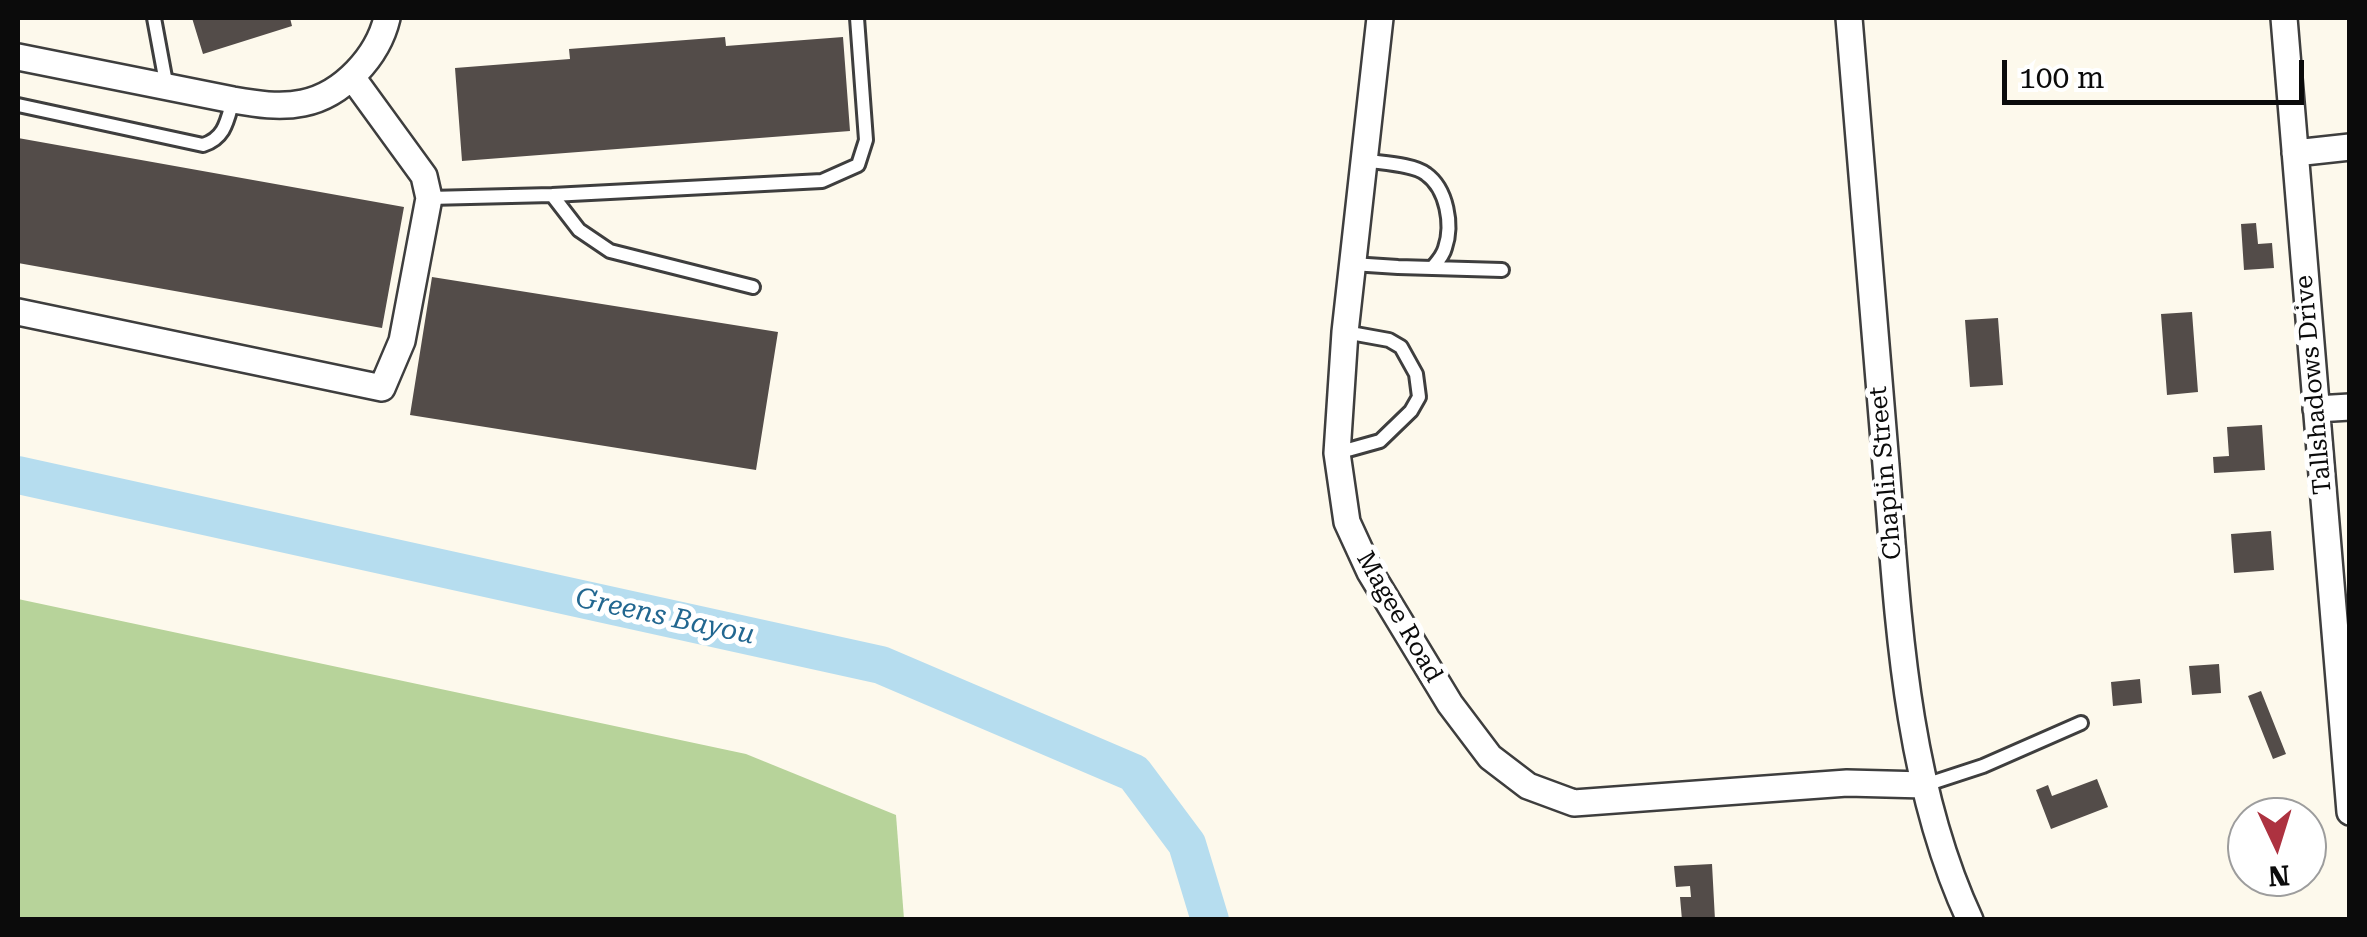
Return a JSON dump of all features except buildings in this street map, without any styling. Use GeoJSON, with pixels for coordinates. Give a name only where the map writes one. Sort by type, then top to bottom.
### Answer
{"type":"FeatureCollection","features":[{"type":"Feature","properties":{"kind":"street"},"geometry":{"type":"LineString","coordinates":[[18,56],[233,100],[265,105],[306,103],[352,77],[371,52],[387,18]]}},
{"type":"Feature","properties":{"kind":"street","name":"Magee Road"},"geometry":{"type":"LineString","coordinates":[[1380,18],[1345,332],[1337,453],[1347,522],[1370,572],[1460,718],[1490,757],[1528,786],[1574,803],[1847,782],[1925,784]]}},
{"type":"Feature","properties":{"kind":"street","name":"Chaplin Street"},"geometry":{"type":"LineString","coordinates":[[1849,18],[1901,659],[1925,784],[1952,882],[1970,920]]}},
{"type":"Feature","properties":{"kind":"street","name":"Tallshadows Drive"},"geometry":{"type":"LineString","coordinates":[[2284,18],[2316,410],[2343,664],[2350,812]]}},
{"type":"Feature","properties":{"kind":"street"},"geometry":{"type":"LineString","coordinates":[[18,312],[382,388],[402,341],[430,198],[424,176],[352,77]]}},
{"type":"Feature","properties":{"kind":"street"},"geometry":{"type":"LineString","coordinates":[[2295,153],[2350,148]]}},
{"type":"Feature","properties":{"kind":"street"},"geometry":{"type":"LineString","coordinates":[[2316,410],[2350,407]]}},
{"type":"Feature","properties":{"kind":"lane"},"geometry":{"type":"LineString","coordinates":[[154,18],[167,88]]}},
{"type":"Feature","properties":{"kind":"lane"},"geometry":{"type":"LineString","coordinates":[[430,198],[822,180],[858,165],[866,140],[856,18]]}},
{"type":"Feature","properties":{"kind":"lane"},"geometry":{"type":"LineString","coordinates":[[18,105],[203,145],[215,141],[224,131],[233,100]]}},
{"type":"Feature","properties":{"kind":"lane"},"geometry":{"type":"LineString","coordinates":[[1364,160],[1425,172],[1438,188],[1449,229],[1444,252],[1432,268]]}},
{"type":"Feature","properties":{"kind":"lane"},"geometry":{"type":"LineString","coordinates":[[552,195],[579,230],[610,252],[753,286]]}},
{"type":"Feature","properties":{"kind":"lane"},"geometry":{"type":"LineString","coordinates":[[1352,264],[1502,270]]}},
{"type":"Feature","properties":{"kind":"lane"},"geometry":{"type":"LineString","coordinates":[[1337,453],[1380,441],[1411,411],[1419,397],[1416,374],[1401,346],[1345,332]]}},
{"type":"Feature","properties":{"kind":"lane"},"geometry":{"type":"LineString","coordinates":[[1925,784],[1983,766],[2081,723]]}},
{"type":"Feature","properties":{"kind":"green space"},"geometry":{"type":"Polygon","coordinates":[[[18,599],[746,754],[896,815],[904,919],[18,919],[18,599]]]}},
{"type":"Feature","properties":{"kind":"waterway","name":"Greens Bayou"},"geometry":{"type":"LineString","coordinates":[[18,475],[881,665],[1134,773],[1187,844],[1210,920]]}}]}
